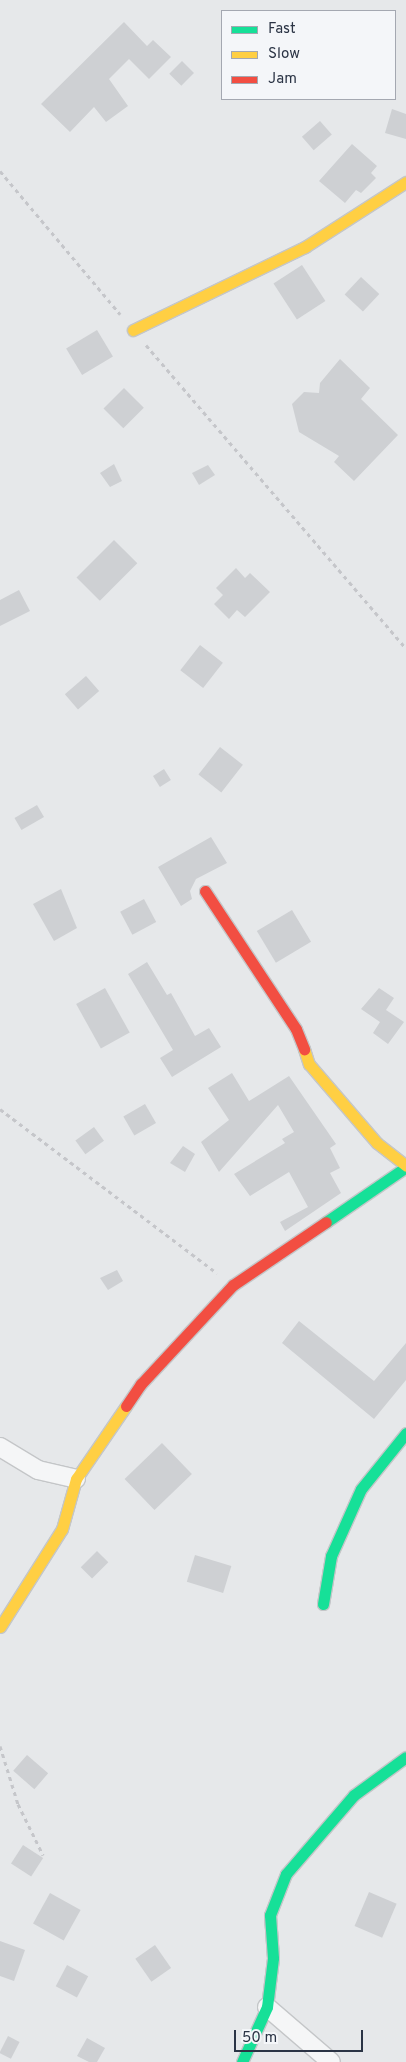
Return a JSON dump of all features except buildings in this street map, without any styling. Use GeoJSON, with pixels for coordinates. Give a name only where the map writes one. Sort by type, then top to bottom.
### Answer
{"type":"FeatureCollection","features":[{"type":"Feature","properties":{"kind":"street"},"geometry":{"type":"LineString","coordinates":[[134,330],[305,247],[406,182]]}},
{"type":"Feature","properties":{"kind":"street"},"geometry":{"type":"LineString","coordinates":[[0,1626],[12,1602],[62,1529],[76,1479],[141,1384],[233,1285],[406,1167],[377,1143],[309,1064],[296,1029],[205,891]]}},
{"type":"Feature","properties":{"kind":"street"},"geometry":{"type":"LineString","coordinates":[[323,1604],[331,1556],[361,1489],[406,1433]]}},
{"type":"Feature","properties":{"kind":"street"},"geometry":{"type":"LineString","coordinates":[[0,1447],[38,1470],[76,1479]]}},
{"type":"Feature","properties":{"kind":"street"},"geometry":{"type":"LineString","coordinates":[[242,2062],[267,2007],[273,1958],[270,1915],[286,1874],[354,1795],[406,1757]]}},
{"type":"Feature","properties":{"kind":"street"},"geometry":{"type":"LineString","coordinates":[[267,2007],[331,2062]]}},
{"type":"Feature","properties":{"kind":"path"},"geometry":{"type":"LineString","coordinates":[[0,170],[406,648]]}},
{"type":"Feature","properties":{"kind":"path"},"geometry":{"type":"LineString","coordinates":[[0,1109],[233,1285]]}},
{"type":"Feature","properties":{"kind":"path"},"geometry":{"type":"LineString","coordinates":[[0,1746],[18,1804],[43,1855]]}},
{"type":"Feature","properties":{"kind":"traffic: fast"},"geometry":{"type":"LineString","coordinates":[[326,1222],[406,1167]]}},
{"type":"Feature","properties":{"kind":"traffic: fast"},"geometry":{"type":"LineString","coordinates":[[323,1604],[331,1556],[361,1489],[406,1433]]}},
{"type":"Feature","properties":{"kind":"traffic: fast"},"geometry":{"type":"LineString","coordinates":[[242,2062],[267,2007],[273,1958],[270,1915],[286,1874],[354,1795],[406,1757]]}},
{"type":"Feature","properties":{"kind":"traffic: slow"},"geometry":{"type":"LineString","coordinates":[[133,330],[305,247],[406,182]]}},
{"type":"Feature","properties":{"kind":"traffic: slow"},"geometry":{"type":"LineString","coordinates":[[304,1049],[309,1064],[377,1143],[406,1166]]}},
{"type":"Feature","properties":{"kind":"traffic: slow"},"geometry":{"type":"LineString","coordinates":[[0,1627],[62,1529],[76,1479],[126,1406]]}},
{"type":"Feature","properties":{"kind":"traffic: jam"},"geometry":{"type":"LineString","coordinates":[[205,891],[296,1029],[304,1049]]}},
{"type":"Feature","properties":{"kind":"traffic: jam"},"geometry":{"type":"LineString","coordinates":[[126,1406],[141,1384],[233,1285],[326,1222]]}}]}
